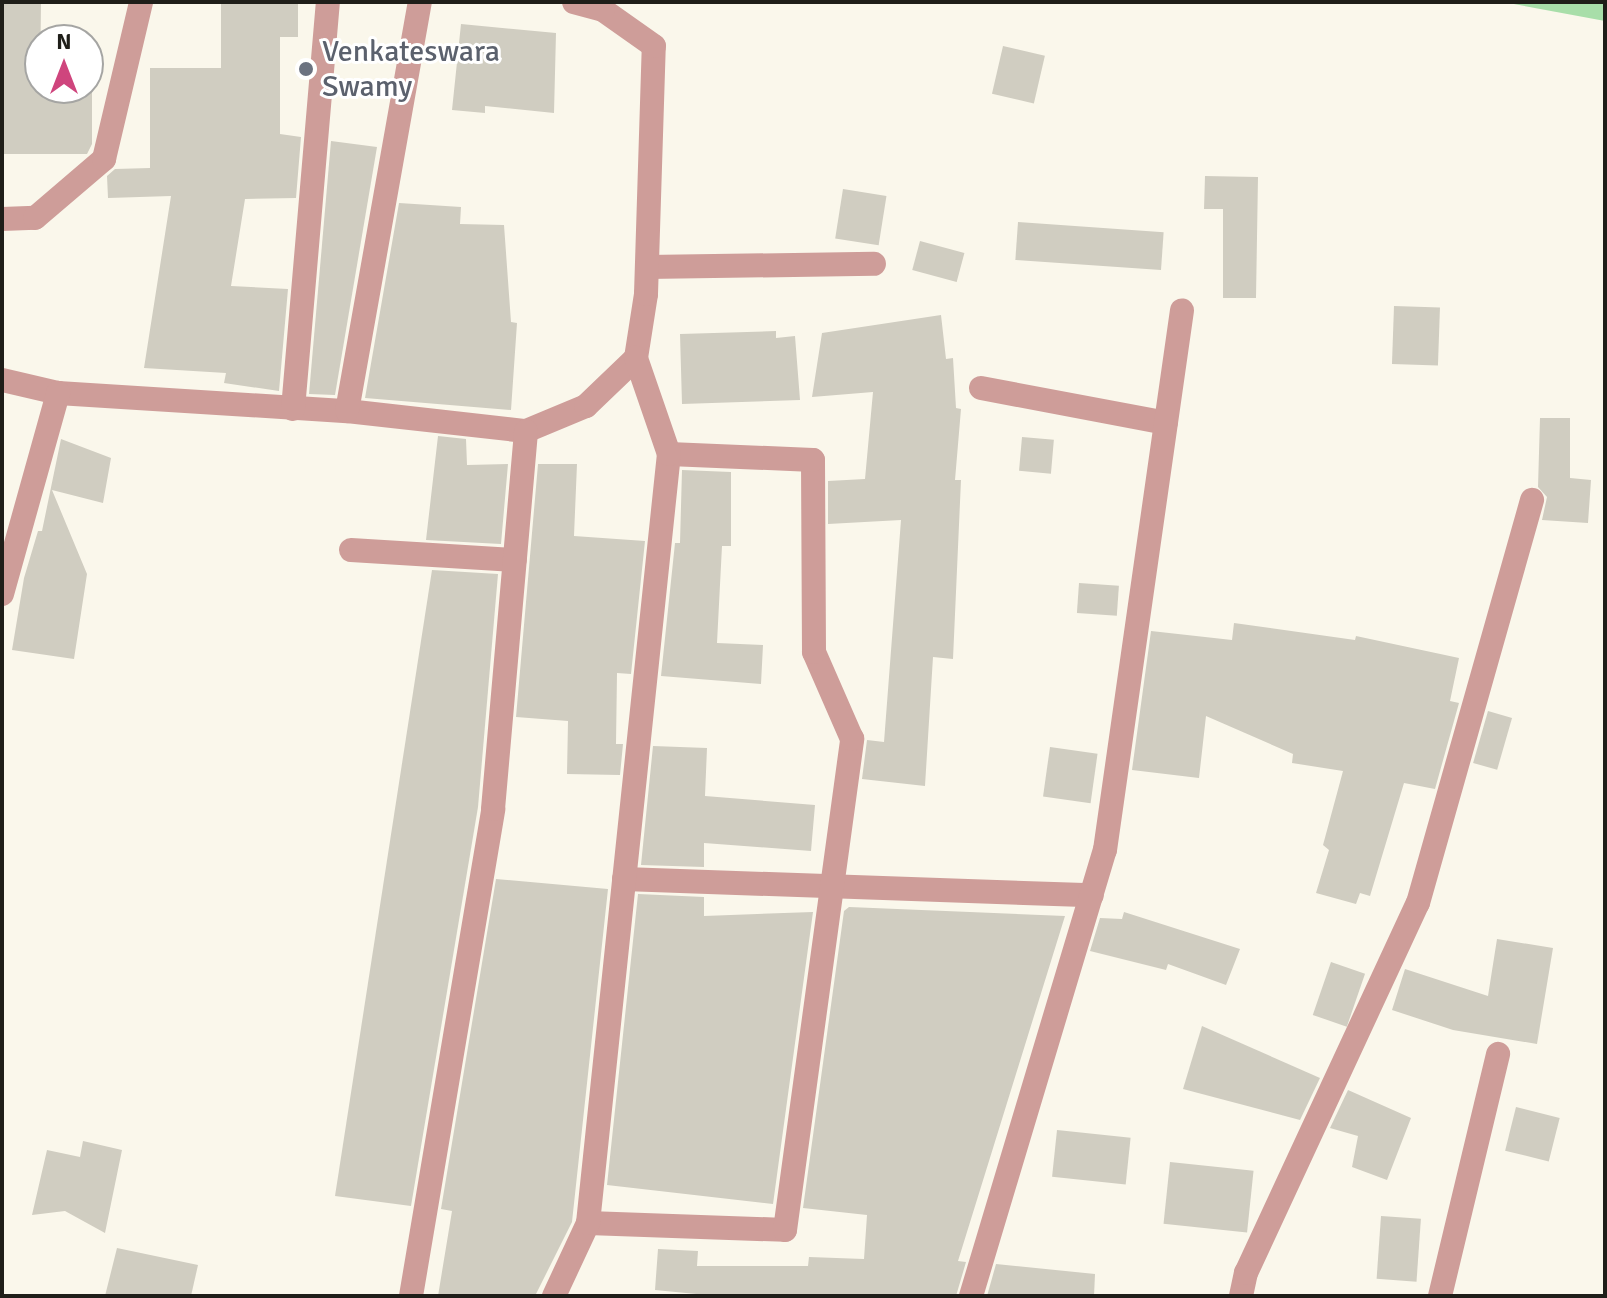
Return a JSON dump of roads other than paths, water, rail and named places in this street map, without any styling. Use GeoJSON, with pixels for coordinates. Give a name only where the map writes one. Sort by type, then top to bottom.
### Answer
{"type":"FeatureCollection","features":[{"type":"Feature","properties":{"kind":"street"},"geometry":{"type":"LineString","coordinates":[[2,219],[35,218],[104,159],[141,2]]}},
{"type":"Feature","properties":{"kind":"street"},"geometry":{"type":"LineString","coordinates":[[293,409],[328,2]]}},
{"type":"Feature","properties":{"kind":"street"},"geometry":{"type":"LineString","coordinates":[[347,411],[420,2]]}},
{"type":"Feature","properties":{"kind":"street"},"geometry":{"type":"LineString","coordinates":[[554,1296],[588,1223],[669,454],[636,358],[647,267],[654,46],[603,10],[574,2]]}},
{"type":"Feature","properties":{"kind":"street"},"geometry":{"type":"LineString","coordinates":[[647,267],[874,264]]}},
{"type":"Feature","properties":{"kind":"street"},"geometry":{"type":"LineString","coordinates":[[971,1296],[1105,850],[1182,310]]}},
{"type":"Feature","properties":{"kind":"street"},"geometry":{"type":"LineString","coordinates":[[3,385],[58,393],[347,411],[526,431],[586,406],[636,358]]}},
{"type":"Feature","properties":{"kind":"street"},"geometry":{"type":"LineString","coordinates":[[981,388],[1166,423]]}},
{"type":"Feature","properties":{"kind":"street"},"geometry":{"type":"LineString","coordinates":[[2,594],[58,393]]}},
{"type":"Feature","properties":{"kind":"street"},"geometry":{"type":"LineString","coordinates":[[411,1296],[493,809],[526,431]]}},
{"type":"Feature","properties":{"kind":"street"},"geometry":{"type":"LineString","coordinates":[[588,1223],[785,1230],[852,739],[814,652],[813,460],[669,454]]}},
{"type":"Feature","properties":{"kind":"street"},"geometry":{"type":"LineString","coordinates":[[1241,1296],[1246,1273],[1418,903],[1532,500]]}},
{"type":"Feature","properties":{"kind":"street"},"geometry":{"type":"LineString","coordinates":[[351,550],[515,560]]}},
{"type":"Feature","properties":{"kind":"street"},"geometry":{"type":"LineString","coordinates":[[624,879],[1092,895]]}},
{"type":"Feature","properties":{"kind":"street"},"geometry":{"type":"LineString","coordinates":[[1440,1296],[1498,1054]]}},
{"type":"Feature","properties":{"kind":"place","name":"Venkateswara Swamy"},"geometry":{"type":"Point","coordinates":[306,69]}}]}
